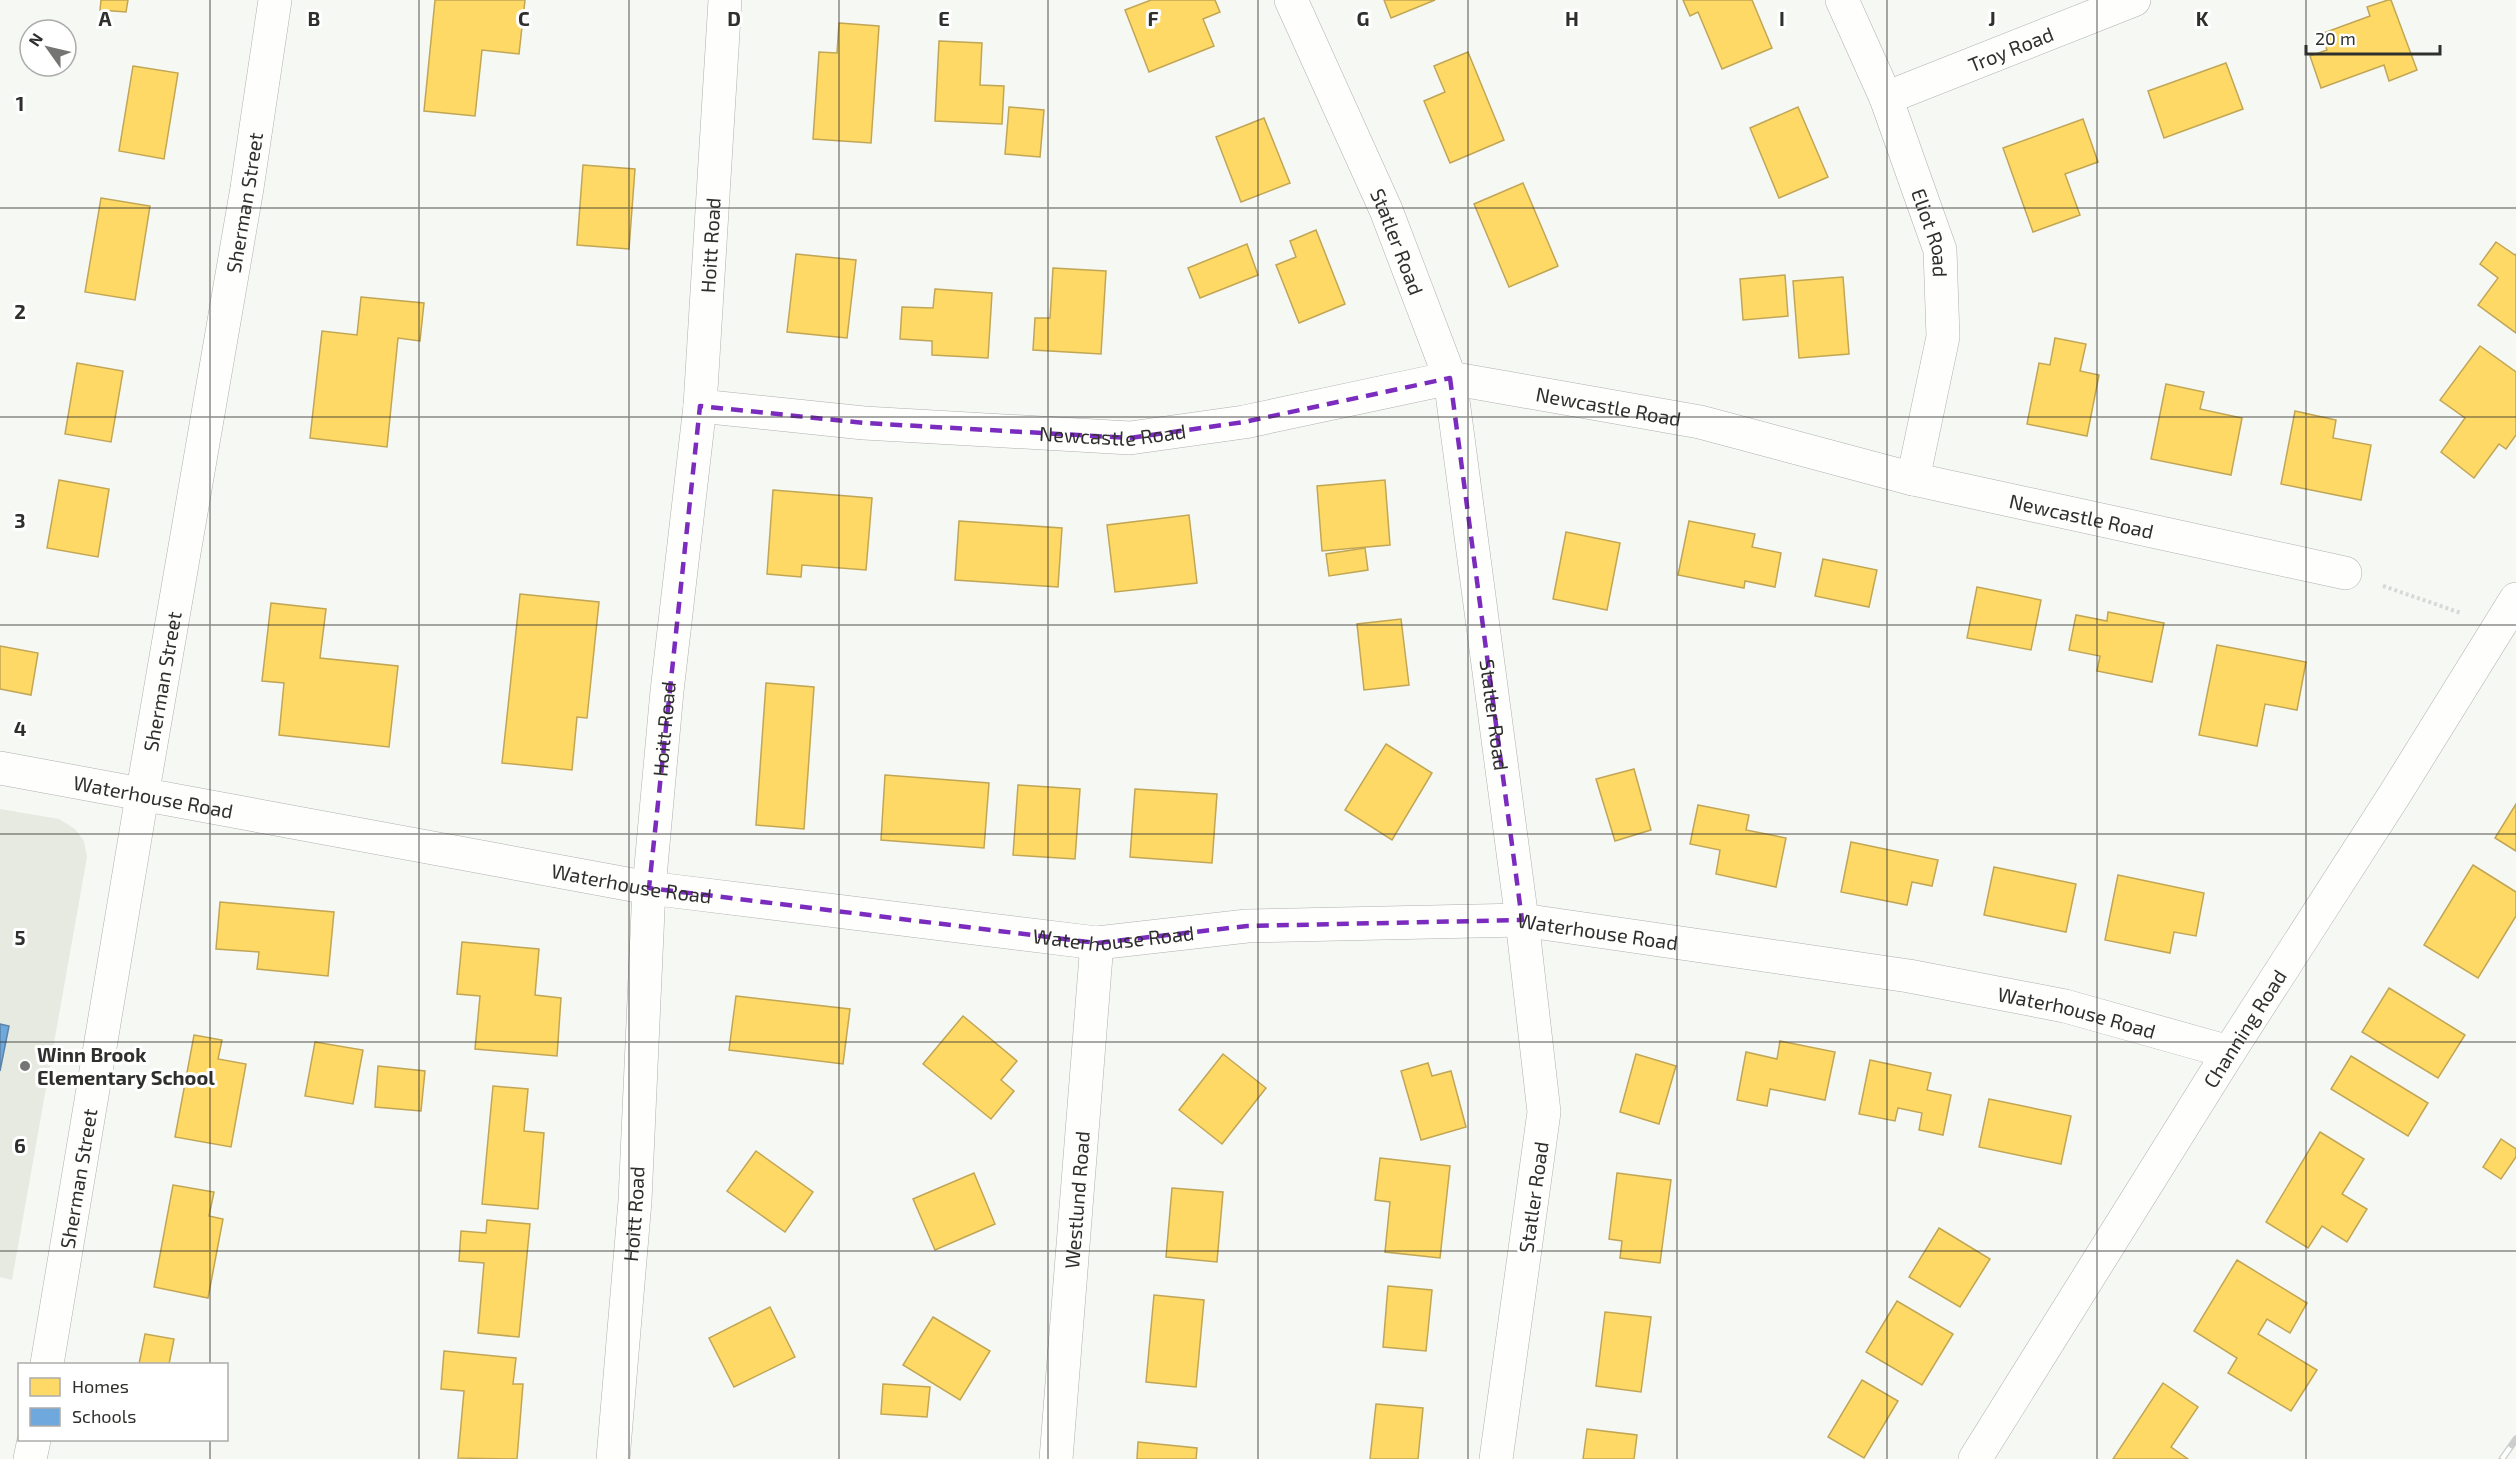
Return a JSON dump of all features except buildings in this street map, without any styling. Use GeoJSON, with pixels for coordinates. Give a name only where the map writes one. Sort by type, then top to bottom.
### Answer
{"type":"FeatureCollection","features":[{"type":"Feature","properties":{"kind":"street","name":"Sherman Street"},"geometry":{"type":"LineString","coordinates":[[47,1363],[141,796],[247,188],[275,0]]}},
{"type":"Feature","properties":{"kind":"street","name":"Hoitt Road"},"geometry":{"type":"LineString","coordinates":[[614,1459],[635,1201],[649,888],[667,691],[700,406],[724,0]]}},
{"type":"Feature","properties":{"kind":"street","name":"Statler Road"},"geometry":{"type":"LineString","coordinates":[[1291,0],[1386,210],[1450,378],[1522,921],[1544,1112],[1496,1459]]}},
{"type":"Feature","properties":{"kind":"street","name":"Eliot Road"},"geometry":{"type":"LineString","coordinates":[[1842,0],[1886,98],[1940,250],[1943,337],[1913,479]]}},
{"type":"Feature","properties":{"kind":"street","name":"Troy Road"},"geometry":{"type":"LineString","coordinates":[[1886,98],[2134,0]]}},
{"type":"Feature","properties":{"kind":"street","name":"Newcastle Road"},"geometry":{"type":"LineString","coordinates":[[700,406],[864,423],[1130,438],[1244,422],[1450,378],[1700,422],[1913,479],[2345,573]]}},
{"type":"Feature","properties":{"kind":"street","name":"Channing Road"},"geometry":{"type":"LineString","coordinates":[[1975,1459],[2516,599]]}},
{"type":"Feature","properties":{"kind":"street","name":"Waterhouse Road"},"geometry":{"type":"LineString","coordinates":[[0,768],[141,796],[649,888],[1097,943],[1247,926],[1522,921],[1909,976],[2065,1006],[2229,1052]]}},
{"type":"Feature","properties":{"kind":"street","name":"Westlund Road"},"geometry":{"type":"LineString","coordinates":[[1056,1459],[1097,943]]}},
{"type":"Feature","properties":{"kind":"street"},"geometry":{"type":"LineString","coordinates":[[30,1459],[34,1441]]}},
{"type":"Feature","properties":{"kind":"path"},"geometry":{"type":"LineString","coordinates":[[2345,573],[2499,626]]}},
{"type":"Feature","properties":{"kind":"highlighted area"},"geometry":{"type":"Polygon","coordinates":[[[1450,378],[1522,920],[1247,926],[1097,943],[649,888],[700,406],[864,423],[1130,438],[1244,422],[1450,378]]]}},
{"type":"Feature","properties":{"kind":"shaded area","name":"Winn Brook Elementary School"},"geometry":{"type":"Polygon","coordinates":[[[0,809],[59,819],[75,829],[84,841],[87,857],[12,1280],[0,1277],[0,809]]]}},
{"type":"Feature","properties":{"kind":"railway"},"geometry":{"type":"LineString","coordinates":[[2502,1459],[2516,1439]]}},
{"type":"Feature","properties":{"kind":"place","name":"Winn Brook Elementary School"},"geometry":{"type":"Point","coordinates":[25,1066]}}]}
